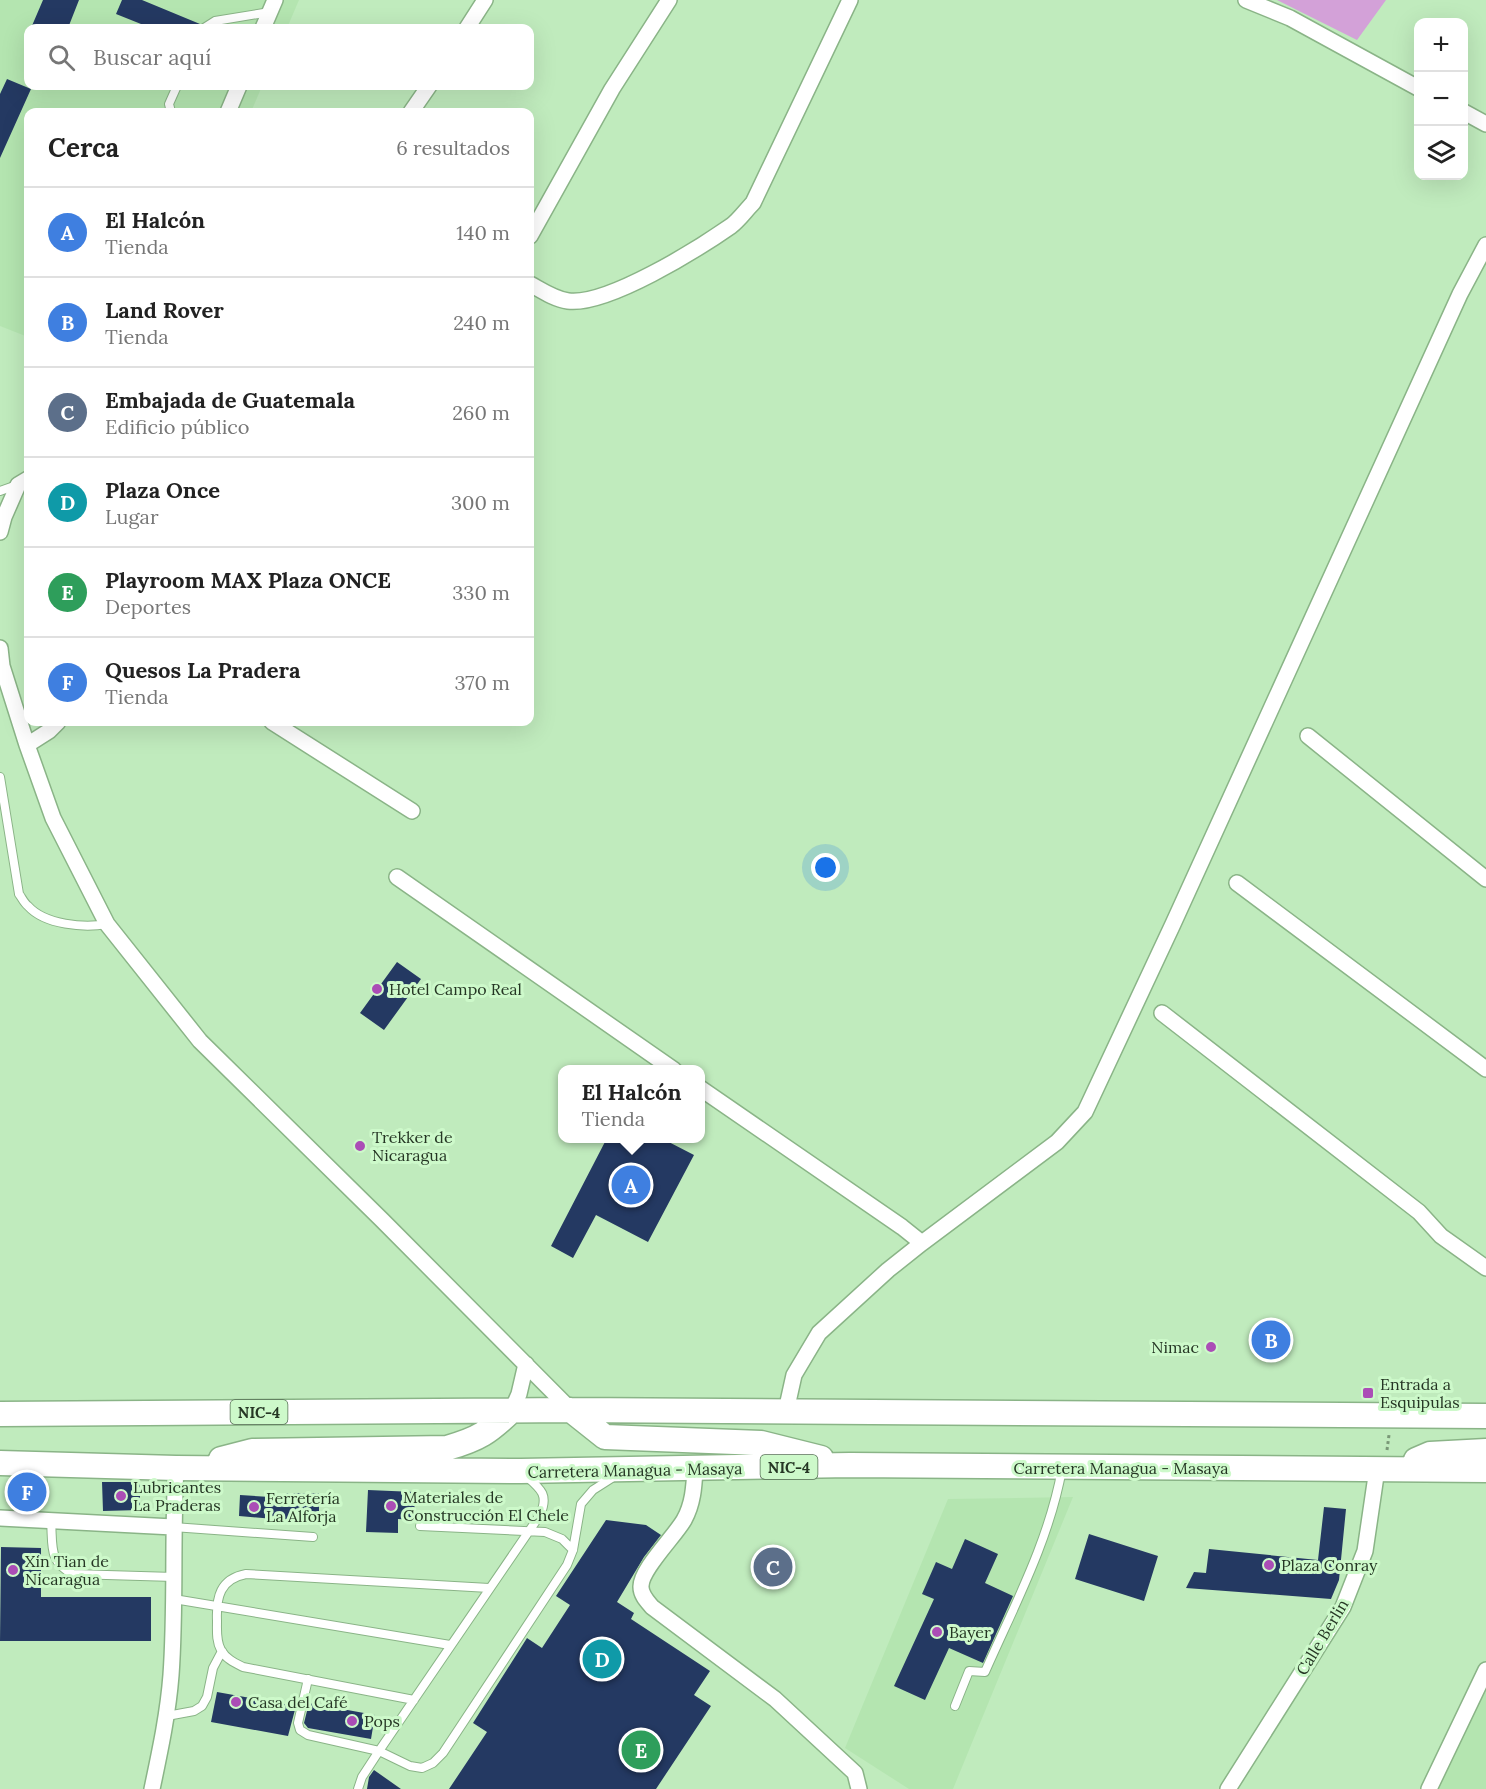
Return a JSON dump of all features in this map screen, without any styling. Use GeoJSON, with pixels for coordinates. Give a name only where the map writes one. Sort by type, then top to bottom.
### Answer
{"type":"FeatureCollection","features":[{"type":"Feature","properties":{"kind":"highway","name":"NIC-4"},"geometry":{"type":"LineString","coordinates":[[2,1416],[512,1410],[1486,1416]]}},
{"type":"Feature","properties":{"kind":"highway"},"geometry":{"type":"LineString","coordinates":[[183,1468],[252,1451],[447,1448],[473,1441],[512,1410]]}},
{"type":"Feature","properties":{"kind":"highway"},"geometry":{"type":"LineString","coordinates":[[571,1410],[604,1437],[761,1443],[850,1465]]}},
{"type":"Feature","properties":{"kind":"highway"},"geometry":{"type":"LineString","coordinates":[[1388,1469],[1430,1454],[1486,1451]]}},
{"type":"Feature","properties":{"kind":"highway","name":"Carretera Managua - Masaya"},"geometry":{"type":"LineString","coordinates":[[0,1463],[183,1468],[521,1472],[850,1465],[1486,1470]]}},
{"type":"Feature","properties":{"kind":"street"},"geometry":{"type":"LineString","coordinates":[[470,24],[485,0]]}},
{"type":"Feature","properties":{"kind":"street"},"geometry":{"type":"LineString","coordinates":[[534,229],[612,89],[669,0]]}},
{"type":"Feature","properties":{"kind":"street"},"geometry":{"type":"LineString","coordinates":[[534,286],[549,295],[568,301],[598,297],[675,262],[733,224],[753,202],[850,0]]}},
{"type":"Feature","properties":{"kind":"street"},"geometry":{"type":"LineString","coordinates":[[1245,0],[1290,18],[1414,85]]}},
{"type":"Feature","properties":{"kind":"street"},"geometry":{"type":"LineString","coordinates":[[265,24],[272,6]]}},
{"type":"Feature","properties":{"kind":"street"},"geometry":{"type":"LineString","coordinates":[[230,108],[237,90]]}},
{"type":"Feature","properties":{"kind":"street"},"geometry":{"type":"LineString","coordinates":[[414,108],[426,90]]}},
{"type":"Feature","properties":{"kind":"street"},"geometry":{"type":"LineString","coordinates":[[1468,114],[1486,124]]}},
{"type":"Feature","properties":{"kind":"street"},"geometry":{"type":"LineString","coordinates":[[786,1411],[794,1375],[819,1333],[888,1270],[1057,1142],[1084,1112],[1173,924],[1460,294],[1486,245]]}},
{"type":"Feature","properties":{"kind":"street"},"geometry":{"type":"LineString","coordinates":[[0,532],[4,517],[23,482]]}},
{"type":"Feature","properties":{"kind":"street"},"geometry":{"type":"LineString","coordinates":[[0,648],[2,666],[53,818],[107,924],[200,1041],[571,1410]]}},
{"type":"Feature","properties":{"kind":"street"},"geometry":{"type":"LineString","coordinates":[[27,745],[54,726]]}},
{"type":"Feature","properties":{"kind":"street"},"geometry":{"type":"LineString","coordinates":[[278,726],[412,811]]}},
{"type":"Feature","properties":{"kind":"street"},"geometry":{"type":"LineString","coordinates":[[1308,736],[1486,879]]}},
{"type":"Feature","properties":{"kind":"street"},"geometry":{"type":"LineString","coordinates":[[398,877],[667,1065]]}},
{"type":"Feature","properties":{"kind":"street"},"geometry":{"type":"LineString","coordinates":[[1238,883],[1486,1069]]}},
{"type":"Feature","properties":{"kind":"street"},"geometry":{"type":"LineString","coordinates":[[1162,1013],[1419,1212],[1441,1236],[1486,1268]]}},
{"type":"Feature","properties":{"kind":"street"},"geometry":{"type":"LineString","coordinates":[[705,1091],[922,1243]]}},
{"type":"Feature","properties":{"kind":"street"},"geometry":{"type":"LineString","coordinates":[[512,1410],[519,1394],[526,1364]]}},
{"type":"Feature","properties":{"kind":"street"},"geometry":{"type":"LineString","coordinates":[[152,1789],[167,1716],[171,1675],[175,1577],[173,1527],[183,1468]]}},
{"type":"Feature","properties":{"kind":"street"},"geometry":{"type":"LineString","coordinates":[[695,1469],[693,1500],[684,1520],[645,1573],[641,1586],[643,1596],[652,1606],[775,1699],[855,1773],[859,1789]]}},
{"type":"Feature","properties":{"kind":"street","name":"Calle Berlin"},"geometry":{"type":"LineString","coordinates":[[1228,1789],[1343,1607],[1365,1551],[1388,1469]]}},
{"type":"Feature","properties":{"kind":"street"},"geometry":{"type":"LineString","coordinates":[[0,1518],[173,1527]]}},
{"type":"Feature","properties":{"kind":"street"},"geometry":{"type":"LineString","coordinates":[[1429,1789],[1486,1670]]}},
{"type":"Feature","properties":{"kind":"lane"},"geometry":{"type":"LineString","coordinates":[[210,24],[272,6]]}},
{"type":"Feature","properties":{"kind":"lane"},"geometry":{"type":"LineString","coordinates":[[170,108],[169,104],[175,90]]}},
{"type":"Feature","properties":{"kind":"lane"},"geometry":{"type":"LineString","coordinates":[[0,491],[23,482]]}},
{"type":"Feature","properties":{"kind":"lane"},"geometry":{"type":"LineString","coordinates":[[0,777],[19,894],[29,908],[46,917],[79,926],[107,924]]}},
{"type":"Feature","properties":{"kind":"lane"},"geometry":{"type":"LineString","coordinates":[[955,1706],[969,1671],[985,1672],[1030,1571],[1057,1497],[1062,1468]]}},
{"type":"Feature","properties":{"kind":"lane"},"geometry":{"type":"LineString","coordinates":[[308,1679],[298,1723],[300,1730],[308,1735],[379,1751],[410,1766],[422,1768],[433,1763],[443,1753],[567,1565],[573,1550],[581,1503],[593,1490],[624,1470]]}},
{"type":"Feature","properties":{"kind":"lane"},"geometry":{"type":"LineString","coordinates":[[358,1789],[362,1777],[379,1751],[529,1532],[545,1505],[544,1496],[539,1487],[521,1472]]}},
{"type":"Feature","properties":{"kind":"lane"},"geometry":{"type":"LineString","coordinates":[[51,1521],[55,1558],[61,1568],[73,1574],[175,1577]]}},
{"type":"Feature","properties":{"kind":"lane"},"geometry":{"type":"LineString","coordinates":[[420,1526],[553,1534],[573,1550]]}},
{"type":"Feature","properties":{"kind":"lane"},"geometry":{"type":"LineString","coordinates":[[173,1527],[313,1537]]}},
{"type":"Feature","properties":{"kind":"lane"},"geometry":{"type":"LineString","coordinates":[[414,1700],[243,1667],[231,1661],[222,1652],[217,1639],[216,1606],[220,1592],[235,1576],[246,1574],[489,1588]]}},
{"type":"Feature","properties":{"kind":"lane"},"geometry":{"type":"LineString","coordinates":[[174,1599],[450,1645]]}},
{"type":"Feature","properties":{"kind":"lane"},"geometry":{"type":"LineString","coordinates":[[167,1716],[194,1711],[202,1706],[207,1697],[213,1668],[222,1652]]}},
{"type":"Feature","properties":{"kind":"path"},"geometry":{"type":"LineString","coordinates":[[1388,1469],[1390,1415]]}},
{"type":"Feature","properties":{"kind":"shaded area"},"geometry":{"type":"Polygon","coordinates":[[[0,0],[299,0],[289,24],[24,24],[24,90],[260,90],[253,108],[24,108],[24,335],[0,326],[0,0]]]}},
{"type":"Feature","properties":{"kind":"shaded area"},"geometry":{"type":"Polygon","coordinates":[[[1277,0],[1386,0],[1357,40],[1277,0]]]}},
{"type":"Feature","properties":{"kind":"shaded area"},"geometry":{"type":"Polygon","coordinates":[[[1073,1497],[953,1789],[909,1789],[845,1748],[948,1499],[1073,1497]]]}},
{"type":"Feature","properties":{"kind":"shaded area"},"geometry":{"type":"Polygon","coordinates":[[[1486,1682],[1486,1789],[1434,1789],[1486,1682]]]}},
{"type":"Feature","properties":{"kind":"building"},"geometry":{"type":"Polygon","coordinates":[[[43,0],[79,0],[70,24],[33,24],[43,0]]]}},
{"type":"Feature","properties":{"kind":"building"},"geometry":{"type":"Polygon","coordinates":[[[122,0],[142,0],[200,24],[141,24],[116,14],[122,0]]]}},
{"type":"Feature","properties":{"kind":"building"},"geometry":{"type":"Polygon","coordinates":[[[7,79],[24,86],[24,90],[31,90],[0,158],[0,94],[7,79]]]}},
{"type":"Feature","properties":{"kind":"building"},"geometry":{"type":"Polygon","coordinates":[[[397,962],[421,979],[384,1030],[360,1013],[397,962]]]}},
{"type":"Feature","properties":{"kind":"building"},"geometry":{"type":"Polygon","coordinates":[[[604,1143],[671,1143],[694,1155],[648,1242],[596,1215],[573,1258],[551,1246],[604,1143]]]}},
{"type":"Feature","properties":{"kind":"building"},"geometry":{"type":"Polygon","coordinates":[[[39,1481],[40,1501],[16,1502],[15,1482],[39,1481]]]}},
{"type":"Feature","properties":{"kind":"building","name":"Lubricantes La Praderas"},"geometry":{"type":"Polygon","coordinates":[[[102,1482],[140,1482],[140,1510],[103,1511],[102,1482]]]}},
{"type":"Feature","properties":{"kind":"building","name":"Materiales de Construcción El Chele"},"geometry":{"type":"Polygon","coordinates":[[[368,1490],[415,1492],[414,1520],[398,1519],[398,1533],[366,1532],[368,1490]]]}},
{"type":"Feature","properties":{"kind":"building"},"geometry":{"type":"Polygon","coordinates":[[[286,1493],[319,1493],[319,1522],[286,1523],[286,1520],[239,1516],[240,1495],[286,1498],[286,1493]]]}},
{"type":"Feature","properties":{"kind":"building"},"geometry":{"type":"Polygon","coordinates":[[[1324,1507],[1346,1509],[1339,1580],[1331,1599],[1186,1588],[1194,1572],[1206,1573],[1209,1549],[1318,1560],[1324,1507]]]}},
{"type":"Feature","properties":{"kind":"building"},"geometry":{"type":"Polygon","coordinates":[[[606,1520],[646,1525],[661,1535],[644,1557],[617,1602],[634,1613],[631,1619],[710,1671],[694,1695],[711,1706],[656,1789],[449,1789],[487,1732],[473,1723],[527,1638],[542,1648],[570,1605],[556,1596],[606,1520]]]}},
{"type":"Feature","properties":{"kind":"building"},"geometry":{"type":"Polygon","coordinates":[[[1089,1534],[1158,1556],[1144,1601],[1075,1579],[1089,1534]]]}},
{"type":"Feature","properties":{"kind":"building","name":"Bayer"},"geometry":{"type":"Polygon","coordinates":[[[965,1539],[998,1554],[985,1583],[1013,1596],[983,1663],[949,1648],[925,1700],[894,1686],[934,1599],[922,1594],[936,1562],[952,1569],[965,1539]]]}},
{"type":"Feature","properties":{"kind":"building"},"geometry":{"type":"Polygon","coordinates":[[[1,1547],[41,1548],[41,1597],[151,1597],[151,1641],[0,1641],[1,1547]]]}},
{"type":"Feature","properties":{"kind":"building"},"geometry":{"type":"Polygon","coordinates":[[[217,1692],[296,1706],[288,1736],[211,1722],[217,1692]]]}},
{"type":"Feature","properties":{"kind":"building"},"geometry":{"type":"Polygon","coordinates":[[[309,1703],[375,1715],[371,1739],[308,1728],[304,1723],[309,1703]]]}},
{"type":"Feature","properties":{"kind":"building"},"geometry":{"type":"Polygon","coordinates":[[[374,1770],[401,1789],[367,1789],[369,1777],[374,1770]]]}},
{"type":"Feature","properties":{"kind":"place","name":"Hotel Campo Real"},"geometry":{"type":"Point","coordinates":[377,989]}},
{"type":"Feature","properties":{"kind":"place","name":"Trekker de Nicaragua"},"geometry":{"type":"Point","coordinates":[360,1146]}},
{"type":"Feature","properties":{"kind":"place","name":"El Halcón"},"geometry":{"type":"Point","coordinates":[631,1185]}},
{"type":"Feature","properties":{"kind":"place","name":"Land Rover"},"geometry":{"type":"Point","coordinates":[1271,1340]}},
{"type":"Feature","properties":{"kind":"place","name":"Nimac"},"geometry":{"type":"Point","coordinates":[1211,1347]}},
{"type":"Feature","properties":{"kind":"place","name":"Entrada a Esquipulas"},"geometry":{"type":"Point","coordinates":[1368,1393]}},
{"type":"Feature","properties":{"kind":"place","name":"Quesos La Pradera"},"geometry":{"type":"Point","coordinates":[27,1492]}},
{"type":"Feature","properties":{"kind":"place","name":"Lubricantes La Praderas"},"geometry":{"type":"Point","coordinates":[121,1496]}},
{"type":"Feature","properties":{"kind":"place","name":"Materiales de Construcción El Chele"},"geometry":{"type":"Point","coordinates":[391,1506]}},
{"type":"Feature","properties":{"kind":"place","name":"Ferretería La Alforja"},"geometry":{"type":"Point","coordinates":[254,1507]}},
{"type":"Feature","properties":{"kind":"place","name":"Plaza Conray"},"geometry":{"type":"Point","coordinates":[1269,1565]}},
{"type":"Feature","properties":{"kind":"place","name":"Embajada de Guatemala"},"geometry":{"type":"Point","coordinates":[773,1567]}},
{"type":"Feature","properties":{"kind":"place","name":"Xin Tian de Nicaragua"},"geometry":{"type":"Point","coordinates":[13,1570]}},
{"type":"Feature","properties":{"kind":"place","name":"Bayer"},"geometry":{"type":"Point","coordinates":[937,1632]}},
{"type":"Feature","properties":{"kind":"place","name":"Plaza Once"},"geometry":{"type":"Point","coordinates":[602,1659]}},
{"type":"Feature","properties":{"kind":"place","name":"Casa del Café"},"geometry":{"type":"Point","coordinates":[236,1702]}},
{"type":"Feature","properties":{"kind":"place","name":"Pops"},"geometry":{"type":"Point","coordinates":[352,1721]}},
{"type":"Feature","properties":{"kind":"place","name":"Playroom MAX Plaza ONCE"},"geometry":{"type":"Point","coordinates":[641,1750]}}]}
